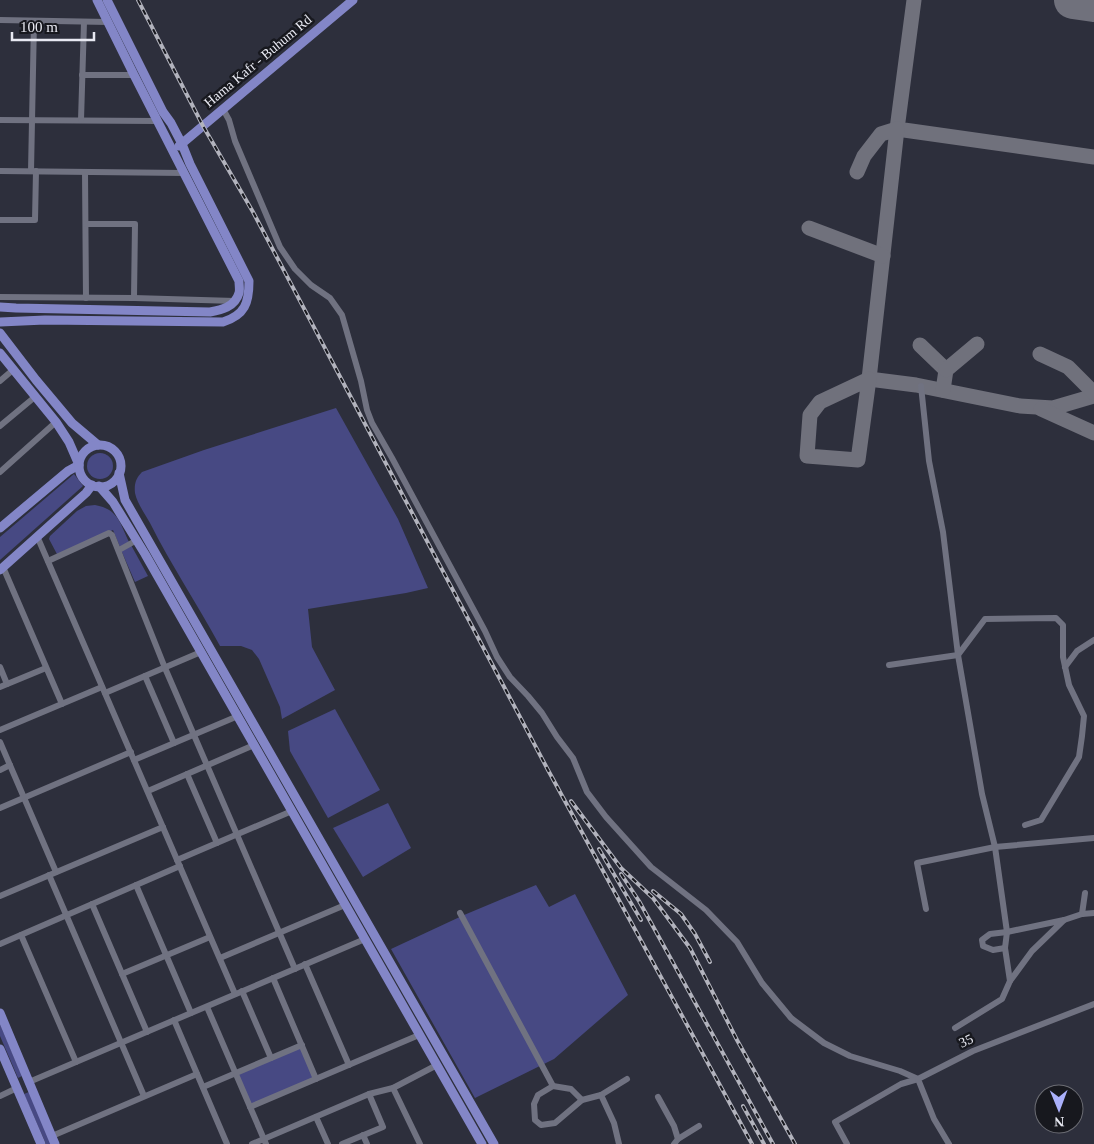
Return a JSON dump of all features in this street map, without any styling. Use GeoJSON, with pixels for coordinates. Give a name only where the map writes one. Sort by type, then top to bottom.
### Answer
{"type":"FeatureCollection","features":[{"type":"Feature","properties":{"kind":"main road"},"geometry":{"type":"LineString","coordinates":[[0,322],[45,320],[223,322],[234,319],[241,312],[249,296],[249,281],[190,164],[182,144],[124,45],[108,22],[97,0]]}},
{"type":"Feature","properties":{"kind":"main road"},"geometry":{"type":"LineString","coordinates":[[0,307],[210,312],[224,310],[235,301],[239,294],[239,281],[134,75],[107,0]]}},
{"type":"Feature","properties":{"kind":"main road","name":"Hama Kafr - Buhum Rd"},"geometry":{"type":"LineString","coordinates":[[172,150],[182,144],[353,0]]}},
{"type":"Feature","properties":{"kind":"main road"},"geometry":{"type":"LineString","coordinates":[[0,333],[72,423],[98,445]]}},
{"type":"Feature","properties":{"kind":"main road"},"geometry":{"type":"LineString","coordinates":[[0,353],[56,422],[69,442],[79,464],[82,477],[86,482],[96,486],[113,502],[137,540],[482,1144]]}},
{"type":"Feature","properties":{"kind":"main road"},"geometry":{"type":"LineString","coordinates":[[0,528],[79,464],[80,458],[89,448],[98,445],[107,446],[117,455],[120,467],[116,479],[105,486],[96,486],[86,493],[1,568]]}},
{"type":"Feature","properties":{"kind":"main road"},"geometry":{"type":"LineString","coordinates":[[119,473],[125,500],[494,1144]]}},
{"type":"Feature","properties":{"kind":"main road"},"geometry":{"type":"LineString","coordinates":[[0,1013],[53,1140]]}},
{"type":"Feature","properties":{"kind":"main road"},"geometry":{"type":"LineString","coordinates":[[0,1049],[41,1144]]}},
{"type":"Feature","properties":{"kind":"main road"},"geometry":{"type":"LineString","coordinates":[[17,1088],[17,1083],[20,1079],[26,1079],[30,1082]]}},
{"type":"Feature","properties":{"kind":"street"},"geometry":{"type":"LineString","coordinates":[[0,20],[108,22]]}},
{"type":"Feature","properties":{"kind":"street"},"geometry":{"type":"LineString","coordinates":[[0,220],[36,220],[32,120],[34,21]]}},
{"type":"Feature","properties":{"kind":"street"},"geometry":{"type":"LineString","coordinates":[[81,120],[84,22]]}},
{"type":"Feature","properties":{"kind":"street"},"geometry":{"type":"LineString","coordinates":[[82,75],[134,75]]}},
{"type":"Feature","properties":{"kind":"street"},"geometry":{"type":"LineString","coordinates":[[223,109],[280,247],[295,269],[311,285],[330,298],[342,315],[372,423],[485,630],[497,657],[510,677],[542,713],[573,758],[587,792],[606,818],[651,867],[706,910],[737,942],[762,983],[791,1018],[824,1043],[850,1056],[900,1071],[918,1079],[934,1119],[949,1144]]}},
{"type":"Feature","properties":{"kind":"street"},"geometry":{"type":"LineString","coordinates":[[0,120],[157,121]]}},
{"type":"Feature","properties":{"kind":"street"},"geometry":{"type":"LineString","coordinates":[[0,171],[184,173]]}},
{"type":"Feature","properties":{"kind":"street"},"geometry":{"type":"LineString","coordinates":[[85,172],[86,298]]}},
{"type":"Feature","properties":{"kind":"street"},"geometry":{"type":"LineString","coordinates":[[86,224],[135,224],[134,298]]}},
{"type":"Feature","properties":{"kind":"street"},"geometry":{"type":"LineString","coordinates":[[0,297],[235,301]]}},
{"type":"Feature","properties":{"kind":"street"},"geometry":{"type":"LineString","coordinates":[[0,380],[14,369]]}},
{"type":"Feature","properties":{"kind":"street"},"geometry":{"type":"LineString","coordinates":[[921,386],[929,461],[943,532],[958,655],[982,794],[995,847],[1007,932],[1005,948],[1010,981]]}},
{"type":"Feature","properties":{"kind":"street"},"geometry":{"type":"LineString","coordinates":[[0,426],[36,396]]}},
{"type":"Feature","properties":{"kind":"street"},"geometry":{"type":"LineString","coordinates":[[0,472],[56,422]]}},
{"type":"Feature","properties":{"kind":"street"},"geometry":{"type":"LineString","coordinates":[[48,561],[109,533],[112,535],[165,668],[295,969]]}},
{"type":"Feature","properties":{"kind":"street"},"geometry":{"type":"LineString","coordinates":[[37,536],[235,994]]}},
{"type":"Feature","properties":{"kind":"street"},"geometry":{"type":"LineString","coordinates":[[119,550],[137,540]]}},
{"type":"Feature","properties":{"kind":"street"},"geometry":{"type":"LineString","coordinates":[[1,568],[62,704]]}},
{"type":"Feature","properties":{"kind":"street"},"geometry":{"type":"LineString","coordinates":[[889,665],[958,655],[985,619],[1056,618],[1063,625],[1063,657],[1070,685],[1084,716],[1079,757],[1041,820],[1026,825]]}},
{"type":"Feature","properties":{"kind":"street"},"geometry":{"type":"LineString","coordinates":[[1066,667],[1077,651],[1094,640]]}},
{"type":"Feature","properties":{"kind":"street"},"geometry":{"type":"LineString","coordinates":[[0,730],[62,704],[145,676],[201,652]]}},
{"type":"Feature","properties":{"kind":"street"},"geometry":{"type":"LineString","coordinates":[[0,667],[7,684]]}},
{"type":"Feature","properties":{"kind":"street"},"geometry":{"type":"LineString","coordinates":[[0,687],[46,668]]}},
{"type":"Feature","properties":{"kind":"street"},"geometry":{"type":"LineString","coordinates":[[145,676],[174,743]]}},
{"type":"Feature","properties":{"kind":"street"},"geometry":{"type":"LineString","coordinates":[[134,760],[238,716]]}},
{"type":"Feature","properties":{"kind":"street"},"geometry":{"type":"LineString","coordinates":[[0,742],[56,872]]}},
{"type":"Feature","properties":{"kind":"street"},"geometry":{"type":"LineString","coordinates":[[148,791],[254,745]]}},
{"type":"Feature","properties":{"kind":"street"},"geometry":{"type":"LineString","coordinates":[[0,808],[131,752]]}},
{"type":"Feature","properties":{"kind":"street"},"geometry":{"type":"LineString","coordinates":[[0,770],[10,765]]}},
{"type":"Feature","properties":{"kind":"street"},"geometry":{"type":"LineString","coordinates":[[187,774],[217,843]]}},
{"type":"Feature","properties":{"kind":"street"},"geometry":{"type":"LineString","coordinates":[[0,944],[136,885],[217,843],[292,811]]}},
{"type":"Feature","properties":{"kind":"street"},"geometry":{"type":"LineString","coordinates":[[0,896],[163,827]]}},
{"type":"Feature","properties":{"kind":"street"},"geometry":{"type":"LineString","coordinates":[[926,909],[917,863],[995,847],[1094,838]]}},
{"type":"Feature","properties":{"kind":"street"},"geometry":{"type":"LineString","coordinates":[[49,875],[144,1096]]}},
{"type":"Feature","properties":{"kind":"street"},"geometry":{"type":"LineString","coordinates":[[136,885],[191,1013]]}},
{"type":"Feature","properties":{"kind":"street"},"geometry":{"type":"LineString","coordinates":[[1082,914],[1085,893]]}},
{"type":"Feature","properties":{"kind":"street"},"geometry":{"type":"LineString","coordinates":[[92,904],[147,1032]]}},
{"type":"Feature","properties":{"kind":"street"},"geometry":{"type":"LineString","coordinates":[[220,958],[345,905]]}},
{"type":"Feature","properties":{"kind":"street"},"geometry":{"type":"LineString","coordinates":[[460,913],[553,1086]]}},
{"type":"Feature","properties":{"kind":"street"},"geometry":{"type":"LineString","coordinates":[[1005,948],[993,950],[983,946],[982,940],[990,934],[1094,913]]}},
{"type":"Feature","properties":{"kind":"street"},"geometry":{"type":"LineString","coordinates":[[955,1028],[1002,999],[1010,981],[1032,951],[1064,920]]}},
{"type":"Feature","properties":{"kind":"street"},"geometry":{"type":"LineString","coordinates":[[21,934],[76,1062]]}},
{"type":"Feature","properties":{"kind":"street"},"geometry":{"type":"LineString","coordinates":[[122,974],[210,937]]}},
{"type":"Feature","properties":{"kind":"street"},"geometry":{"type":"LineString","coordinates":[[30,1082],[365,939]]}},
{"type":"Feature","properties":{"kind":"street"},"geometry":{"type":"LineString","coordinates":[[306,964],[349,1065]]}},
{"type":"Feature","properties":{"kind":"street"},"geometry":{"type":"LineString","coordinates":[[273,978],[316,1079]]}},
{"type":"Feature","properties":{"kind":"street"},"geometry":{"type":"LineString","coordinates":[[242,992],[271,1058]]}},
{"type":"Feature","properties":{"kind":"street","name":"35"},"geometry":{"type":"LineString","coordinates":[[847,1144],[836,1122],[900,1084],[918,1079],[974,1051],[1094,1004]]}},
{"type":"Feature","properties":{"kind":"street"},"geometry":{"type":"LineString","coordinates":[[207,1007],[265,1141]]}},
{"type":"Feature","properties":{"kind":"street"},"geometry":{"type":"LineString","coordinates":[[174,1020],[227,1144]]}},
{"type":"Feature","properties":{"kind":"street"},"geometry":{"type":"LineString","coordinates":[[250,1107],[420,1035]]}},
{"type":"Feature","properties":{"kind":"street"},"geometry":{"type":"LineString","coordinates":[[203,1088],[302,1045]]}},
{"type":"Feature","properties":{"kind":"street"},"geometry":{"type":"LineString","coordinates":[[252,1144],[265,1141],[369,1094],[393,1088],[437,1065]]}},
{"type":"Feature","properties":{"kind":"street"},"geometry":{"type":"LineString","coordinates":[[53,1140],[144,1096],[197,1074]]}},
{"type":"Feature","properties":{"kind":"street"},"geometry":{"type":"LineString","coordinates":[[582,1100],[571,1090],[553,1086],[538,1094],[534,1104],[535,1120],[541,1125],[555,1123],[582,1100],[601,1094],[627,1079]]}},
{"type":"Feature","properties":{"kind":"street"},"geometry":{"type":"LineString","coordinates":[[0,1096],[17,1088]]}},
{"type":"Feature","properties":{"kind":"street"},"geometry":{"type":"LineString","coordinates":[[393,1088],[420,1144]]}},
{"type":"Feature","properties":{"kind":"street"},"geometry":{"type":"LineString","coordinates":[[342,1144],[383,1127],[369,1094]]}},
{"type":"Feature","properties":{"kind":"street"},"geometry":{"type":"LineString","coordinates":[[601,1094],[614,1123],[619,1144]]}},
{"type":"Feature","properties":{"kind":"street"},"geometry":{"type":"LineString","coordinates":[[658,1097],[674,1126],[676,1142],[699,1126]]}},
{"type":"Feature","properties":{"kind":"street"},"geometry":{"type":"LineString","coordinates":[[316,1117],[328,1144]]}},
{"type":"Feature","properties":{"kind":"street"},"geometry":{"type":"LineString","coordinates":[[363,1135],[367,1144]]}},
{"type":"Feature","properties":{"kind":"shaded area"},"geometry":{"type":"Polygon","coordinates":[[[336,408],[398,519],[428,588],[308,609],[312,647],[335,690],[282,719],[280,707],[259,659],[252,650],[241,646],[220,646],[139,505],[135,493],[135,484],[142,472],[336,408]]]}},
{"type":"Feature","properties":{"kind":"shaded area"},"geometry":{"type":"Polygon","coordinates":[[[100,453],[109,457],[113,466],[109,475],[100,479],[91,475],[87,466],[91,457],[100,453]]]}},
{"type":"Feature","properties":{"kind":"shaded area"},"geometry":{"type":"Polygon","coordinates":[[[74,474],[83,486],[0,560],[0,537],[74,474]]]}},
{"type":"Feature","properties":{"kind":"shaded area"},"geometry":{"type":"Polygon","coordinates":[[[95,505],[113,513],[129,542],[120,547],[113,530],[58,556],[49,539],[50,536],[77,511],[86,506],[95,505]]]}},
{"type":"Feature","properties":{"kind":"shaded area"},"geometry":{"type":"Polygon","coordinates":[[[131,545],[148,576],[135,582],[121,550],[131,545]]]}},
{"type":"Feature","properties":{"kind":"shaded area"},"geometry":{"type":"Polygon","coordinates":[[[335,709],[380,790],[328,818],[290,751],[288,731],[335,709]]]}},
{"type":"Feature","properties":{"kind":"shaded area"},"geometry":{"type":"Polygon","coordinates":[[[388,803],[411,848],[363,877],[333,828],[388,803]]]}},
{"type":"Feature","properties":{"kind":"shaded area"},"geometry":{"type":"Polygon","coordinates":[[[536,885],[549,907],[575,894],[628,995],[554,1059],[475,1098],[391,949],[464,915],[536,885]]]}},
{"type":"Feature","properties":{"kind":"shaded area"},"geometry":{"type":"Polygon","coordinates":[[[0,1024],[22,1076],[18,1078],[0,1036],[0,1024]]]}},
{"type":"Feature","properties":{"kind":"shaded area"},"geometry":{"type":"Polygon","coordinates":[[[302,1045],[316,1079],[250,1107],[236,1073],[302,1045]]]}},
{"type":"Feature","properties":{"kind":"shaded area"},"geometry":{"type":"Polygon","coordinates":[[[29,1092],[51,1144],[46,1144],[24,1094],[29,1092]]]}},
{"type":"Feature","properties":{"kind":"taxiway"},"geometry":{"type":"LineString","coordinates":[[914,0],[897,129],[1094,157]]}},
{"type":"Feature","properties":{"kind":"taxiway"},"geometry":{"type":"LineString","coordinates":[[857,172],[864,156],[881,134],[897,129],[869,379],[916,385],[1020,406],[1053,408],[1094,396]]}},
{"type":"Feature","properties":{"kind":"taxiway"},"geometry":{"type":"LineString","coordinates":[[809,228],[883,256]]}},
{"type":"Feature","properties":{"kind":"taxiway"},"geometry":{"type":"LineString","coordinates":[[946,370],[977,344]]}},
{"type":"Feature","properties":{"kind":"taxiway"},"geometry":{"type":"LineString","coordinates":[[920,345],[946,370],[943,390]]}},
{"type":"Feature","properties":{"kind":"taxiway"},"geometry":{"type":"LineString","coordinates":[[1040,354],[1068,367],[1094,393]]}},
{"type":"Feature","properties":{"kind":"taxiway"},"geometry":{"type":"LineString","coordinates":[[869,379],[858,460],[807,456],[810,415],[820,402],[869,379]]}},
{"type":"Feature","properties":{"kind":"taxiway"},"geometry":{"type":"LineString","coordinates":[[1041,409],[1094,433]]}},
{"type":"Feature","properties":{"kind":"runway"},"geometry":{"type":"LineString","coordinates":[[1073,0],[1094,3]]}},
{"type":"Feature","properties":{"kind":"railway"},"geometry":{"type":"LineString","coordinates":[[138,0],[203,126],[253,212],[548,770],[752,1144]]}},
{"type":"Feature","properties":{"kind":"railway"},"geometry":{"type":"LineString","coordinates":[[571,801],[621,868],[653,898],[690,948],[737,1040],[795,1144]]}},
{"type":"Feature","properties":{"kind":"railway"},"geometry":{"type":"LineString","coordinates":[[599,849],[641,920]]}},
{"type":"Feature","properties":{"kind":"railway"},"geometry":{"type":"LineString","coordinates":[[621,874],[639,901],[773,1144]]}},
{"type":"Feature","properties":{"kind":"railway"},"geometry":{"type":"LineString","coordinates":[[653,891],[681,914],[695,934],[710,962]]}},
{"type":"Feature","properties":{"kind":"railway"},"geometry":{"type":"LineString","coordinates":[[743,1106],[764,1144]]}}]}
